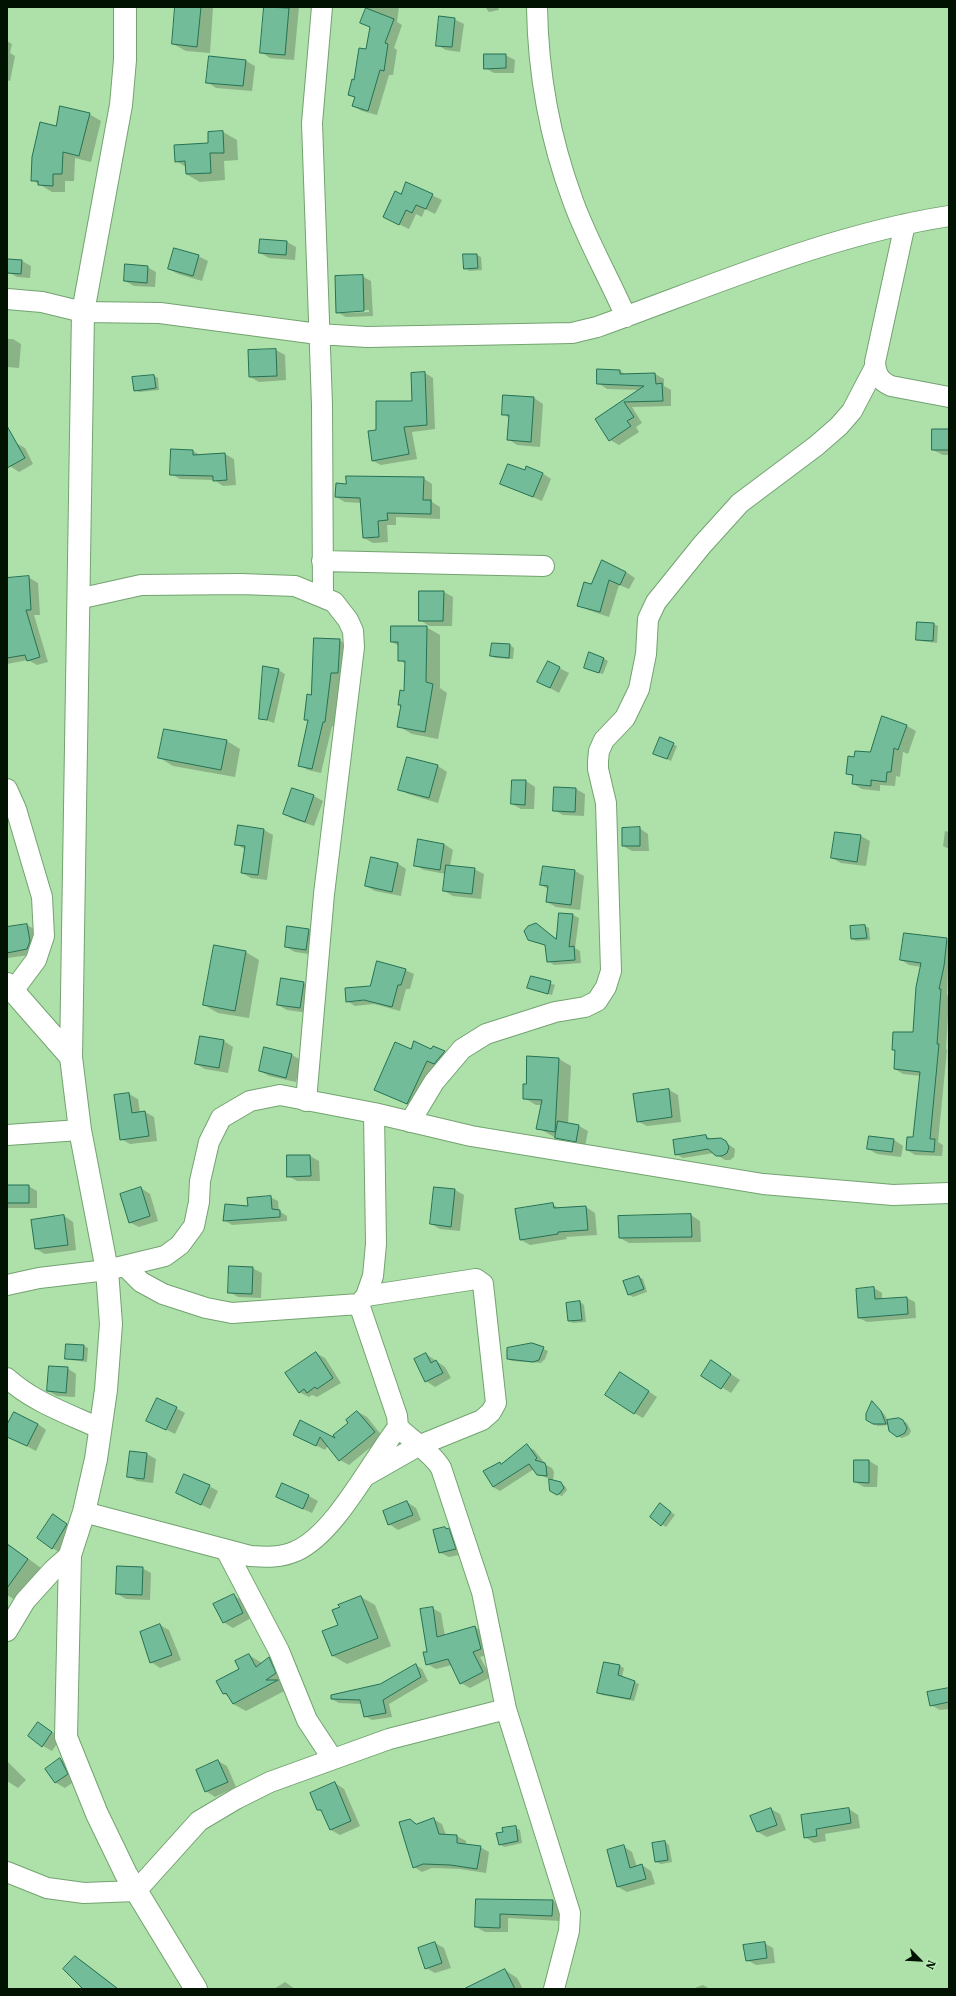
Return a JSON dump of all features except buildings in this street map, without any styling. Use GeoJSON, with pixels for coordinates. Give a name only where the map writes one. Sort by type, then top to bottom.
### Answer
{"type":"FeatureCollection","features":[{"type":"Feature","properties":{"kind":"street"},"geometry":{"type":"LineString","coordinates":[[125,7],[125,60],[121,105],[83,312],[71,1057],[80,1130],[116,1268],[106,1390],[101,1429],[84,1512],[70,1555],[66,1736],[97,1814],[136,1891],[196,1989]]}},
{"type":"Feature","properties":{"kind":"street"},"geometry":{"type":"LineString","coordinates":[[322,7],[312,123],[318,334],[322,405],[323,596]]}},
{"type":"Feature","properties":{"kind":"street"},"geometry":{"type":"LineString","coordinates":[[537,7],[538,38],[550,124],[559,158],[573,202],[626,317]]}},
{"type":"Feature","properties":{"kind":"street"},"geometry":{"type":"LineString","coordinates":[[7,299],[42,302],[83,312],[160,313],[318,334],[367,337],[572,332],[596,327],[626,317],[772,264],[876,230],[949,216]]}},
{"type":"Feature","properties":{"kind":"street"},"geometry":{"type":"LineString","coordinates":[[410,1122],[434,1082],[462,1049],[486,1034],[555,1012],[585,1007],[597,1001],[602,995],[612,971],[606,804],[598,769],[599,751],[604,740],[625,718],[639,689],[646,654],[648,625],[651,611],[656,602],[702,544],[740,503],[816,446],[843,421],[859,400],[875,367],[905,224]]}},
{"type":"Feature","properties":{"kind":"street"},"geometry":{"type":"LineString","coordinates":[[875,367],[876,374],[883,382],[892,386],[949,397]]}},
{"type":"Feature","properties":{"kind":"street"},"geometry":{"type":"LineString","coordinates":[[322,561],[544,566]]}},
{"type":"Feature","properties":{"kind":"street"},"geometry":{"type":"LineString","coordinates":[[78,599],[141,585],[199,584],[295,586],[323,596],[334,602],[345,615],[352,631],[354,647],[324,894],[306,1101]]}},
{"type":"Feature","properties":{"kind":"street"},"geometry":{"type":"LineString","coordinates":[[7,789],[16,809],[42,897],[44,936],[36,960],[10,988],[71,1057]]}},
{"type":"Feature","properties":{"kind":"street"},"geometry":{"type":"LineString","coordinates":[[7,1285],[39,1278],[116,1268],[165,1256],[180,1246],[194,1226],[199,1202],[200,1181],[209,1142],[221,1118],[250,1101],[280,1095],[479,1137],[763,1184],[893,1195],[949,1193]]}},
{"type":"Feature","properties":{"kind":"street"},"geometry":{"type":"LineString","coordinates":[[374,1114],[376,1244],[373,1276],[363,1300],[397,1416],[398,1427],[418,1446],[435,1459],[441,1468],[482,1592],[506,1708],[570,1913],[569,1931],[554,1989]]}},
{"type":"Feature","properties":{"kind":"street"},"geometry":{"type":"LineString","coordinates":[[7,1135],[80,1130]]}},
{"type":"Feature","properties":{"kind":"street"},"geometry":{"type":"LineString","coordinates":[[116,1268],[163,1294],[206,1308],[232,1313],[363,1300],[476,1279],[483,1284],[496,1403],[491,1412],[482,1420],[418,1446],[365,1476]]}},
{"type":"Feature","properties":{"kind":"street"},"geometry":{"type":"LineString","coordinates":[[7,1378],[20,1390],[38,1401],[101,1429]]}},
{"type":"Feature","properties":{"kind":"street"},"geometry":{"type":"LineString","coordinates":[[84,1512],[250,1556],[277,1557],[296,1551],[313,1541],[329,1525],[365,1476],[381,1448],[398,1427]]}},
{"type":"Feature","properties":{"kind":"street"},"geometry":{"type":"LineString","coordinates":[[226,1550],[279,1651],[307,1720],[332,1758]]}},
{"type":"Feature","properties":{"kind":"street"},"geometry":{"type":"LineString","coordinates":[[7,1631],[25,1601],[53,1570],[70,1555]]}},
{"type":"Feature","properties":{"kind":"street"},"geometry":{"type":"LineString","coordinates":[[7,1872],[47,1888],[84,1893],[136,1891],[199,1822],[236,1799],[270,1782],[332,1758],[389,1739],[506,1708]]}}]}
